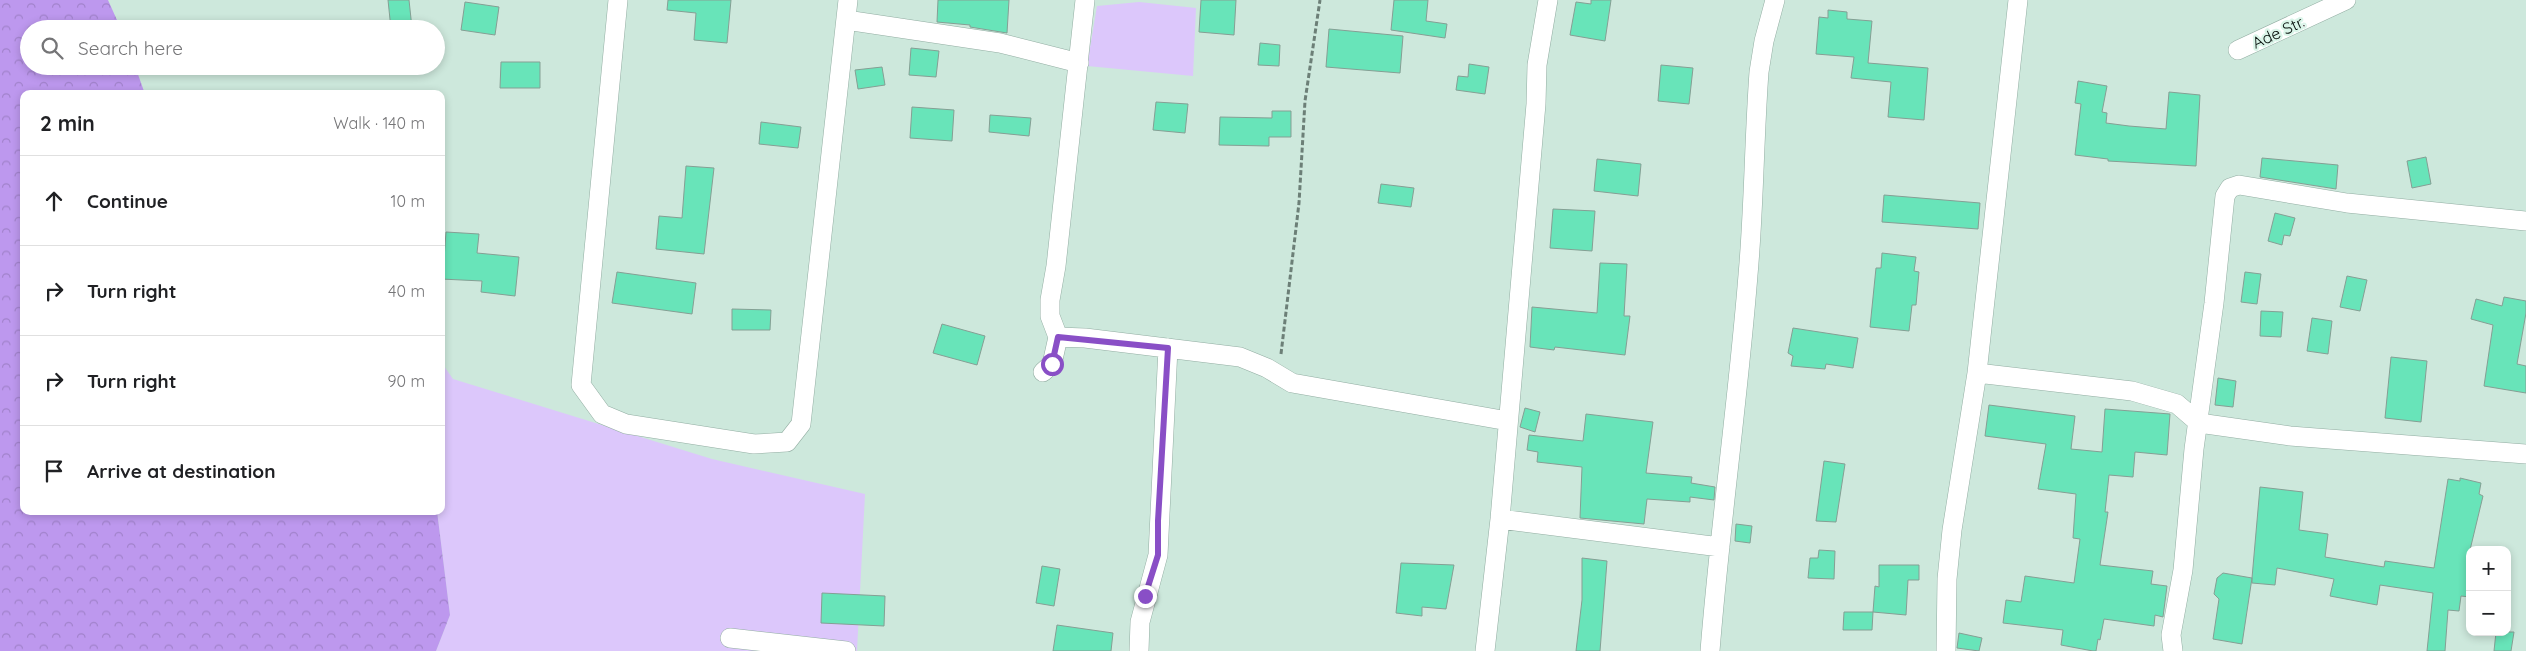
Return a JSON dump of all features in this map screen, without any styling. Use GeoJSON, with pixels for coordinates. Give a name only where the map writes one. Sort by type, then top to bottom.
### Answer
{"type":"FeatureCollection","features":[{"type":"Feature","properties":{"kind":"street"},"geometry":{"type":"LineString","coordinates":[[618,0],[581,385],[602,414],[626,424],[754,444],[787,442],[801,424],[848,0]]}},
{"type":"Feature","properties":{"kind":"street"},"geometry":{"type":"LineString","coordinates":[[1043,372],[1052,364],[1058,337],[1050,316],[1050,300],[1056,266],[1085,0]]}},
{"type":"Feature","properties":{"kind":"street"},"geometry":{"type":"LineString","coordinates":[[1485,651],[1500,519],[1536,104],[1537,65],[1548,0]]}},
{"type":"Feature","properties":{"kind":"street"},"geometry":{"type":"LineString","coordinates":[[1710,651],[1748,274],[1753,150],[1759,72],[1764,41],[1775,0]]}},
{"type":"Feature","properties":{"kind":"street"},"geometry":{"type":"LineString","coordinates":[[1946,651],[1947,580],[1952,530],[1977,373],[2018,0]]}},
{"type":"Feature","properties":{"kind":"street","name":"Ade Str."},"geometry":{"type":"LineString","coordinates":[[2238,50],[2346,0]]}},
{"type":"Feature","properties":{"kind":"street"},"geometry":{"type":"LineString","coordinates":[[846,20],[1000,43],[1079,63]]}},
{"type":"Feature","properties":{"kind":"street"},"geometry":{"type":"LineString","coordinates":[[2173,651],[2171,635],[2183,570],[2194,449],[2199,423],[2225,196],[2230,188],[2239,185],[2347,203],[2526,221]]}},
{"type":"Feature","properties":{"kind":"street"},"geometry":{"type":"LineString","coordinates":[[1058,337],[1240,357],[1268,368],[1292,383],[1508,421]]}},
{"type":"Feature","properties":{"kind":"street"},"geometry":{"type":"LineString","coordinates":[[1139,651],[1140,622],[1158,555],[1158,521],[1168,348]]}},
{"type":"Feature","properties":{"kind":"street"},"geometry":{"type":"LineString","coordinates":[[1977,373],[2132,392],[2177,404],[2199,423],[2290,436],[2526,454]]}},
{"type":"Feature","properties":{"kind":"street"},"geometry":{"type":"LineString","coordinates":[[1500,519],[1720,547]]}},
{"type":"Feature","properties":{"kind":"street"},"geometry":{"type":"LineString","coordinates":[[730,638],[846,651]]}},
{"type":"Feature","properties":{"kind":"path"},"geometry":{"type":"LineString","coordinates":[[1278,374],[1300,203],[1305,101],[1320,0]]}},
{"type":"Feature","properties":{"kind":"shaded area"},"geometry":{"type":"Polygon","coordinates":[[[1139,2],[1196,8],[1193,76],[1087,66],[1097,6],[1139,2]]]}},
{"type":"Feature","properties":{"kind":"shaded area"},"geometry":{"type":"Polygon","coordinates":[[[445,368],[453,379],[712,459],[865,494],[857,651],[436,651],[450,615],[438,515],[445,515],[445,368]]]}},
{"type":"Feature","properties":{"kind":"green space"},"geometry":{"type":"Polygon","coordinates":[[[0,0],[108,0],[117,20],[20,20],[20,75],[138,75],[144,90],[20,90],[20,515],[438,515],[450,615],[436,651],[0,651],[0,0]]]}},
{"type":"Feature","properties":{"kind":"building"},"geometry":{"type":"Polygon","coordinates":[[[388,0],[409,0],[411,20],[390,20],[388,0]]]}},
{"type":"Feature","properties":{"kind":"building"},"geometry":{"type":"Polygon","coordinates":[[[668,0],[731,0],[727,43],[694,40],[696,13],[667,10],[668,0]]]}},
{"type":"Feature","properties":{"kind":"building"},"geometry":{"type":"Polygon","coordinates":[[[938,0],[1009,0],[1007,33],[970,27],[970,25],[937,22],[938,0]]]}},
{"type":"Feature","properties":{"kind":"building"},"geometry":{"type":"Polygon","coordinates":[[[1201,0],[1236,0],[1234,35],[1199,32],[1201,0]]]}},
{"type":"Feature","properties":{"kind":"building"},"geometry":{"type":"Polygon","coordinates":[[[1394,0],[1428,0],[1426,21],[1447,24],[1445,38],[1391,30],[1394,0]]]}},
{"type":"Feature","properties":{"kind":"building"},"geometry":{"type":"Polygon","coordinates":[[[1591,0],[1611,0],[1605,41],[1570,35],[1576,2],[1591,4],[1591,0]]]}},
{"type":"Feature","properties":{"kind":"building"},"geometry":{"type":"Polygon","coordinates":[[[465,2],[499,7],[495,35],[461,30],[465,2]]]}},
{"type":"Feature","properties":{"kind":"building"},"geometry":{"type":"Polygon","coordinates":[[[1828,10],[1847,12],[1847,19],[1872,21],[1868,63],[1928,68],[1924,120],[1888,117],[1891,82],[1851,78],[1854,57],[1816,54],[1819,17],[1828,18],[1828,10]]]}},
{"type":"Feature","properties":{"kind":"building"},"geometry":{"type":"Polygon","coordinates":[[[1329,29],[1403,36],[1400,73],[1326,67],[1329,29]]]}},
{"type":"Feature","properties":{"kind":"building"},"geometry":{"type":"Polygon","coordinates":[[[1260,43],[1280,45],[1279,66],[1258,65],[1260,43]]]}},
{"type":"Feature","properties":{"kind":"building"},"geometry":{"type":"Polygon","coordinates":[[[911,48],[939,51],[936,77],[909,75],[911,48]]]}},
{"type":"Feature","properties":{"kind":"building"},"geometry":{"type":"Polygon","coordinates":[[[501,62],[540,62],[540,88],[500,88],[501,62]]]}},
{"type":"Feature","properties":{"kind":"building"},"geometry":{"type":"Polygon","coordinates":[[[1469,64],[1489,67],[1485,94],[1456,90],[1458,76],[1468,77],[1469,64]]]}},
{"type":"Feature","properties":{"kind":"building"},"geometry":{"type":"Polygon","coordinates":[[[1661,65],[1693,68],[1689,104],[1658,101],[1661,65]]]}},
{"type":"Feature","properties":{"kind":"building"},"geometry":{"type":"Polygon","coordinates":[[[882,67],[885,85],[858,89],[855,70],[882,67]]]}},
{"type":"Feature","properties":{"kind":"building"},"geometry":{"type":"Polygon","coordinates":[[[2078,81],[2107,86],[2102,112],[2107,113],[2106,123],[2129,126],[2166,129],[2169,92],[2200,95],[2196,166],[2108,161],[2108,159],[2075,155],[2081,104],[2075,103],[2078,81]]]}},
{"type":"Feature","properties":{"kind":"building"},"geometry":{"type":"Polygon","coordinates":[[[1156,102],[1188,104],[1185,133],[1153,130],[1156,102]]]}},
{"type":"Feature","properties":{"kind":"building"},"geometry":{"type":"Polygon","coordinates":[[[912,107],[954,110],[952,141],[910,138],[912,107]]]}},
{"type":"Feature","properties":{"kind":"building"},"geometry":{"type":"Polygon","coordinates":[[[1272,111],[1291,111],[1291,137],[1269,137],[1269,146],[1219,145],[1220,117],[1272,118],[1272,111]]]}},
{"type":"Feature","properties":{"kind":"building"},"geometry":{"type":"Polygon","coordinates":[[[990,115],[1031,118],[1029,136],[989,132],[990,115]]]}},
{"type":"Feature","properties":{"kind":"building"},"geometry":{"type":"Polygon","coordinates":[[[761,122],[801,127],[798,148],[759,144],[761,122]]]}},
{"type":"Feature","properties":{"kind":"building"},"geometry":{"type":"Polygon","coordinates":[[[2426,157],[2431,184],[2412,188],[2407,161],[2426,157]]]}},
{"type":"Feature","properties":{"kind":"building"},"geometry":{"type":"Polygon","coordinates":[[[2262,158],[2338,165],[2336,189],[2260,177],[2262,158]]]}},
{"type":"Feature","properties":{"kind":"building"},"geometry":{"type":"Polygon","coordinates":[[[1597,159],[1641,164],[1638,196],[1594,191],[1597,159]]]}},
{"type":"Feature","properties":{"kind":"building"},"geometry":{"type":"Polygon","coordinates":[[[686,166],[714,168],[704,254],[656,249],[659,216],[682,218],[686,166]]]}},
{"type":"Feature","properties":{"kind":"building"},"geometry":{"type":"Polygon","coordinates":[[[1381,184],[1414,188],[1411,207],[1378,203],[1381,184]]]}},
{"type":"Feature","properties":{"kind":"building"},"geometry":{"type":"Polygon","coordinates":[[[1884,195],[1980,203],[1978,229],[1882,222],[1884,195]]]}},
{"type":"Feature","properties":{"kind":"building"},"geometry":{"type":"Polygon","coordinates":[[[1553,209],[1595,211],[1592,251],[1550,248],[1553,209]]]}},
{"type":"Feature","properties":{"kind":"building"},"geometry":{"type":"Polygon","coordinates":[[[2275,213],[2295,218],[2290,236],[2284,235],[2282,245],[2268,241],[2275,213]]]}},
{"type":"Feature","properties":{"kind":"building"},"geometry":{"type":"Polygon","coordinates":[[[446,232],[479,234],[477,253],[519,257],[515,296],[481,292],[482,281],[445,279],[446,232]]]}},
{"type":"Feature","properties":{"kind":"building"},"geometry":{"type":"Polygon","coordinates":[[[1882,253],[1916,257],[1914,271],[1919,272],[1916,305],[1912,305],[1909,331],[1870,327],[1876,268],[1881,268],[1882,253]]]}},
{"type":"Feature","properties":{"kind":"building"},"geometry":{"type":"Polygon","coordinates":[[[1600,263],[1627,264],[1624,316],[1630,316],[1625,355],[1555,347],[1554,350],[1530,347],[1532,307],[1597,313],[1600,263]]]}},
{"type":"Feature","properties":{"kind":"building"},"geometry":{"type":"Polygon","coordinates":[[[617,272],[696,283],[692,314],[612,303],[617,272]]]}},
{"type":"Feature","properties":{"kind":"building"},"geometry":{"type":"Polygon","coordinates":[[[2245,272],[2261,274],[2257,304],[2241,302],[2245,272]]]}},
{"type":"Feature","properties":{"kind":"building"},"geometry":{"type":"Polygon","coordinates":[[[2347,276],[2367,280],[2360,311],[2340,307],[2347,276]]]}},
{"type":"Feature","properties":{"kind":"building"},"geometry":{"type":"Polygon","coordinates":[[[2504,297],[2526,301],[2526,313],[2517,364],[2526,366],[2526,393],[2484,386],[2493,325],[2471,319],[2476,299],[2502,306],[2504,297]]]}},
{"type":"Feature","properties":{"kind":"building"},"geometry":{"type":"Polygon","coordinates":[[[732,309],[771,310],[770,330],[732,330],[732,309]]]}},
{"type":"Feature","properties":{"kind":"building"},"geometry":{"type":"Polygon","coordinates":[[[2261,311],[2283,312],[2281,337],[2260,336],[2261,311]]]}},
{"type":"Feature","properties":{"kind":"building"},"geometry":{"type":"Polygon","coordinates":[[[2312,318],[2332,321],[2328,354],[2307,351],[2312,318]]]}},
{"type":"Feature","properties":{"kind":"building"},"geometry":{"type":"Polygon","coordinates":[[[942,324],[985,336],[977,365],[933,353],[942,324]]]}},
{"type":"Feature","properties":{"kind":"building"},"geometry":{"type":"Polygon","coordinates":[[[1793,328],[1858,338],[1853,368],[1826,364],[1825,369],[1791,366],[1793,356],[1788,353],[1793,328]]]}},
{"type":"Feature","properties":{"kind":"building"},"geometry":{"type":"Polygon","coordinates":[[[2391,357],[2427,361],[2421,422],[2385,418],[2391,357]]]}},
{"type":"Feature","properties":{"kind":"building"},"geometry":{"type":"Polygon","coordinates":[[[2218,378],[2236,381],[2233,407],[2215,405],[2218,378]]]}},
{"type":"Feature","properties":{"kind":"building"},"geometry":{"type":"Polygon","coordinates":[[[1989,405],[2075,416],[2071,449],[2102,452],[2105,409],[2170,414],[2167,455],[2135,452],[2133,477],[2109,475],[2105,512],[2108,512],[2100,565],[2153,571],[2151,584],[2167,586],[2163,617],[2155,615],[2154,626],[2104,619],[2100,640],[2098,639],[2096,651],[2093,651],[2061,645],[2063,630],[2003,623],[2006,600],[2021,602],[2025,576],[2074,583],[2080,539],[2073,538],[2076,494],[2038,489],[2046,444],[1985,436],[1989,405]]]}},
{"type":"Feature","properties":{"kind":"building"},"geometry":{"type":"Polygon","coordinates":[[[1525,408],[1540,412],[1535,432],[1520,427],[1525,408]]]}},
{"type":"Feature","properties":{"kind":"building"},"geometry":{"type":"Polygon","coordinates":[[[1586,414],[1653,422],[1646,473],[1692,477],[1691,483],[1715,487],[1714,500],[1690,497],[1690,502],[1647,499],[1644,524],[1580,518],[1582,467],[1537,462],[1538,452],[1527,450],[1529,435],[1583,441],[1586,414]]]}},
{"type":"Feature","properties":{"kind":"building"},"geometry":{"type":"Polygon","coordinates":[[[1824,461],[1845,464],[1836,522],[1816,521],[1824,461]]]}},
{"type":"Feature","properties":{"kind":"building"},"geometry":{"type":"Polygon","coordinates":[[[2460,478],[2481,483],[2479,494],[2483,496],[2471,546],[2466,546],[2466,597],[2461,596],[2459,611],[2448,610],[2445,651],[2427,651],[2433,593],[2380,585],[2377,605],[2330,596],[2334,579],[2277,568],[2275,585],[2252,583],[2260,487],[2303,492],[2299,530],[2328,534],[2325,557],[2384,567],[2385,561],[2434,568],[2448,479],[2460,481],[2460,478]]]}},
{"type":"Feature","properties":{"kind":"building"},"geometry":{"type":"Polygon","coordinates":[[[1736,524],[1752,526],[1750,543],[1735,541],[1736,524]]]}},
{"type":"Feature","properties":{"kind":"building"},"geometry":{"type":"Polygon","coordinates":[[[1819,550],[1835,551],[1834,579],[1808,578],[1810,558],[1818,558],[1819,550]]]}},
{"type":"Feature","properties":{"kind":"building"},"geometry":{"type":"Polygon","coordinates":[[[1582,558],[1607,561],[1600,651],[1576,651],[1582,600],[1582,558]]]}},
{"type":"Feature","properties":{"kind":"building"},"geometry":{"type":"Polygon","coordinates":[[[1401,563],[1454,565],[1446,609],[1422,607],[1422,616],[1396,613],[1401,563]]]}},
{"type":"Feature","properties":{"kind":"building"},"geometry":{"type":"Polygon","coordinates":[[[1879,565],[1919,565],[1919,580],[1908,580],[1906,615],[1873,612],[1875,586],[1879,587],[1879,565]]]}},
{"type":"Feature","properties":{"kind":"building"},"geometry":{"type":"Polygon","coordinates":[[[1042,566],[1060,569],[1054,606],[1036,603],[1042,566]]]}},
{"type":"Feature","properties":{"kind":"building"},"geometry":{"type":"Polygon","coordinates":[[[2223,573],[2252,578],[2242,644],[2213,639],[2219,599],[2214,594],[2217,578],[2223,573]]]}},
{"type":"Feature","properties":{"kind":"building"},"geometry":{"type":"Polygon","coordinates":[[[822,593],[885,596],[884,626],[821,623],[822,593]]]}},
{"type":"Feature","properties":{"kind":"building"},"geometry":{"type":"Polygon","coordinates":[[[1844,612],[1873,612],[1872,630],[1843,630],[1844,612]]]}},
{"type":"Feature","properties":{"kind":"building"},"geometry":{"type":"Polygon","coordinates":[[[1057,625],[1113,633],[1111,651],[1053,651],[1057,625]]]}},
{"type":"Feature","properties":{"kind":"building"},"geometry":{"type":"Polygon","coordinates":[[[2511,632],[2514,632],[2511,651],[2494,651],[2496,636],[2511,636],[2511,632]]]}},
{"type":"Feature","properties":{"kind":"building"},"geometry":{"type":"Polygon","coordinates":[[[1959,633],[1982,638],[1979,651],[1957,648],[1959,633]]]}},
{"type":"Feature","properties":{"kind":"route"},"geometry":{"type":"LineString","coordinates":[[1052,364],[1058,337],[1085,338],[1168,348],[1158,521],[1158,555],[1145,596]]}}]}
